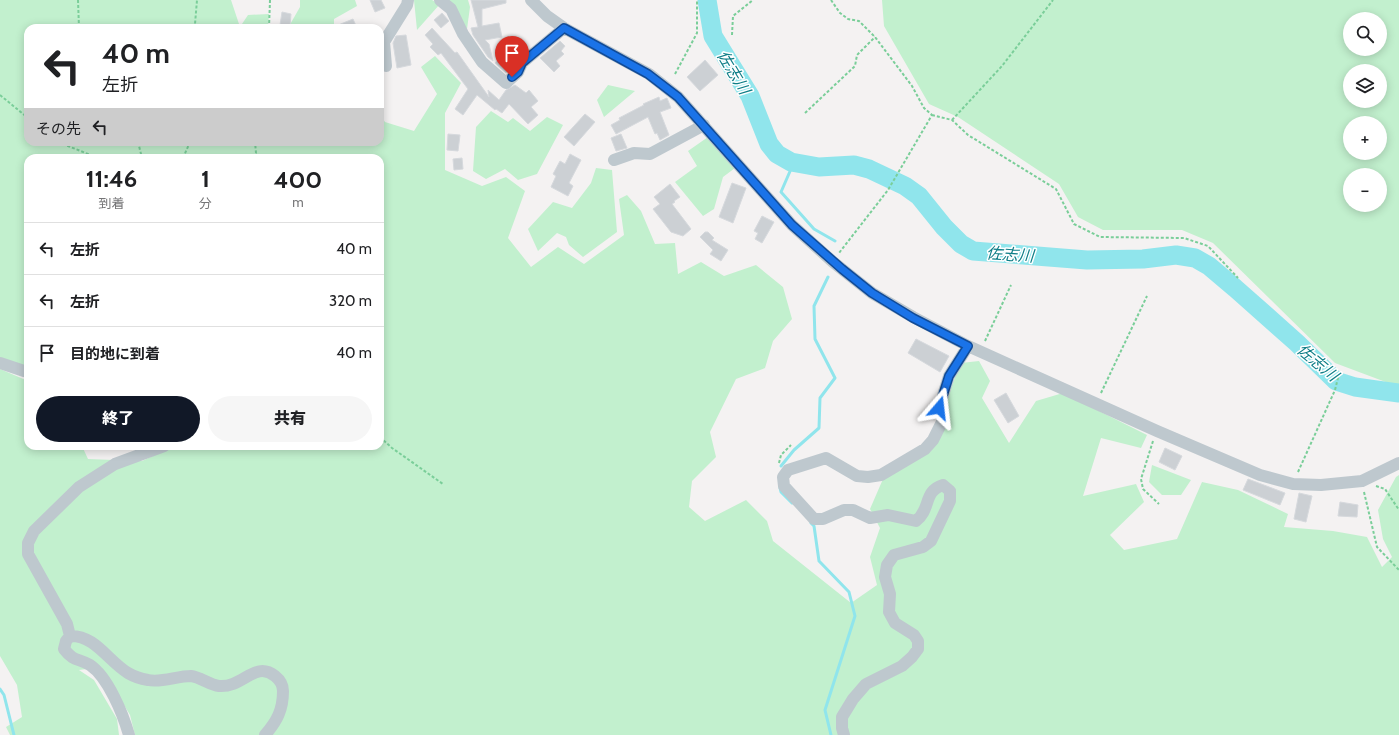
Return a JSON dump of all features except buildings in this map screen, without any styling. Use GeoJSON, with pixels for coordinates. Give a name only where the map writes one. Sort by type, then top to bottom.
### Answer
{"type":"FeatureCollection","features":[{"type":"Feature","properties":{"kind":"street"},"geometry":{"type":"LineString","coordinates":[[386,66],[384,42],[407,5],[408,0]]}},
{"type":"Feature","properties":{"kind":"street"},"geometry":{"type":"LineString","coordinates":[[440,0],[451,9],[463,34],[482,62],[506,83],[518,72],[522,63],[564,28]]}},
{"type":"Feature","properties":{"kind":"street"},"geometry":{"type":"LineString","coordinates":[[531,0],[548,16],[564,28],[648,74],[678,97],[792,225],[833,262],[872,293],[913,318],[968,346],[1157,431],[1260,475],[1293,484],[1321,486],[1362,481],[1399,463]]}},
{"type":"Feature","properties":{"kind":"street"},"geometry":{"type":"LineString","coordinates":[[614,160],[634,153],[650,154],[704,125]]}},
{"type":"Feature","properties":{"kind":"street"},"geometry":{"type":"LineString","coordinates":[[844,735],[842,728],[842,717],[853,699],[866,684],[902,666],[918,649],[918,641],[914,635],[895,622],[889,612],[890,594],[885,577],[887,565],[894,555],[924,547],[931,541],[950,501],[950,492],[943,485],[936,487],[929,496],[923,516],[916,521],[888,515],[870,518],[853,510],[844,510],[823,519],[814,519],[784,486],[783,477],[788,470],[826,458],[857,476],[868,477],[881,475],[925,449],[933,440],[943,420],[939,408],[949,376],[968,346]]}},
{"type":"Feature","properties":{"kind":"street"},"geometry":{"type":"LineString","coordinates":[[0,363],[24,371]]}},
{"type":"Feature","properties":{"kind":"street"},"geometry":{"type":"LineString","coordinates":[[70,636],[67,624],[28,554],[28,543],[34,531],[79,487],[115,464],[153,450]]}},
{"type":"Feature","properties":{"kind":"street"},"geometry":{"type":"LineString","coordinates":[[70,636],[66,641],[64,649],[70,658],[89,665],[102,677],[125,721],[128,735]]}},
{"type":"Feature","properties":{"kind":"street"},"geometry":{"type":"LineString","coordinates":[[70,636],[79,636],[97,646],[128,673],[149,680],[192,676],[219,686],[236,684],[256,671],[269,671],[280,680],[283,687],[283,705],[273,725],[265,735]]}},
{"type":"Feature","properties":{"kind":"path"},"geometry":{"type":"LineString","coordinates":[[78,0],[79,24]]}},
{"type":"Feature","properties":{"kind":"path"},"geometry":{"type":"LineString","coordinates":[[197,0],[197,24]]}},
{"type":"Feature","properties":{"kind":"path"},"geometry":{"type":"LineString","coordinates":[[269,24],[270,0]]}},
{"type":"Feature","properties":{"kind":"path"},"geometry":{"type":"LineString","coordinates":[[675,74],[697,33],[696,0]]}},
{"type":"Feature","properties":{"kind":"path"},"geometry":{"type":"LineString","coordinates":[[732,35],[733,16],[754,0]]}},
{"type":"Feature","properties":{"kind":"path"},"geometry":{"type":"LineString","coordinates":[[831,0],[840,13],[848,19],[859,21],[875,37],[912,86],[924,108],[932,115],[952,120],[968,135],[1056,189],[1074,224],[1100,237],[1184,238],[1208,246],[1238,278]]}},
{"type":"Feature","properties":{"kind":"path"},"geometry":{"type":"LineString","coordinates":[[952,120],[1002,66],[1053,0]]}},
{"type":"Feature","properties":{"kind":"path"},"geometry":{"type":"LineString","coordinates":[[804,112],[854,66],[857,55],[875,37]]}},
{"type":"Feature","properties":{"kind":"path"},"geometry":{"type":"LineString","coordinates":[[0,96],[24,115]]}},
{"type":"Feature","properties":{"kind":"path"},"geometry":{"type":"LineString","coordinates":[[833,262],[888,190],[932,115]]}},
{"type":"Feature","properties":{"kind":"path"},"geometry":{"type":"LineString","coordinates":[[68,146],[88,154]]}},
{"type":"Feature","properties":{"kind":"path"},"geometry":{"type":"LineString","coordinates":[[980,351],[1011,285]]}},
{"type":"Feature","properties":{"kind":"path"},"geometry":{"type":"LineString","coordinates":[[1096,403],[1147,296]]}},
{"type":"Feature","properties":{"kind":"path"},"geometry":{"type":"LineString","coordinates":[[1293,484],[1335,390],[1340,374]]}},
{"type":"Feature","properties":{"kind":"path"},"geometry":{"type":"LineString","coordinates":[[1157,431],[1141,480],[1142,489],[1159,504]]}},
{"type":"Feature","properties":{"kind":"path"},"geometry":{"type":"LineString","coordinates":[[384,441],[443,484]]}},
{"type":"Feature","properties":{"kind":"path"},"geometry":{"type":"LineString","coordinates":[[1362,481],[1385,489],[1399,510]]}},
{"type":"Feature","properties":{"kind":"path"},"geometry":{"type":"LineString","coordinates":[[1362,481],[1377,547],[1399,570]]}},
{"type":"Feature","properties":{"kind":"green space"},"geometry":{"type":"Polygon","coordinates":[[[0,0],[231,0],[239,24],[24,24],[24,146],[384,146],[384,121],[414,131],[437,94],[421,67],[435,56],[461,83],[445,113],[445,170],[482,186],[506,177],[525,191],[508,238],[531,267],[558,247],[584,264],[624,235],[619,199],[627,195],[641,211],[655,244],[675,243],[678,274],[701,262],[724,276],[756,265],[783,287],[792,319],[773,341],[765,368],[736,379],[710,432],[716,457],[692,481],[689,507],[705,521],[746,500],[767,521],[773,541],[851,603],[877,585],[870,557],[880,528],[870,509],[883,479],[931,451],[947,421],[943,407],[961,363],[979,361],[990,381],[982,398],[1009,443],[1036,401],[1063,393],[1147,435],[1141,448],[1101,438],[1083,496],[1136,484],[1144,502],[1110,535],[1124,550],[1177,539],[1202,482],[1238,490],[1288,514],[1284,527],[1333,531],[1367,537],[1382,567],[1392,557],[1383,539],[1378,510],[1396,477],[1399,475],[1399,735],[135,735],[130,715],[101,667],[79,670],[94,680],[117,719],[119,735],[10,735],[6,727],[22,717],[17,685],[0,656],[0,369],[24,379],[24,450],[84,450],[88,459],[142,461],[166,450],[384,450],[384,154],[24,154],[24,365],[0,360],[0,0]]]}},
{"type":"Feature","properties":{"kind":"green space"},"geometry":{"type":"Polygon","coordinates":[[[300,0],[355,0],[357,6],[334,19],[334,24],[290,24],[300,7],[300,0]]]}},
{"type":"Feature","properties":{"kind":"green space"},"geometry":{"type":"Polygon","coordinates":[[[414,0],[432,0],[440,4],[417,30],[414,0]]]}},
{"type":"Feature","properties":{"kind":"green space"},"geometry":{"type":"Polygon","coordinates":[[[446,0],[468,0],[470,7],[467,29],[446,0]]]}},
{"type":"Feature","properties":{"kind":"green space"},"geometry":{"type":"Polygon","coordinates":[[[882,0],[1399,0],[1399,387],[1335,363],[1213,243],[1182,230],[1103,230],[1078,217],[1059,184],[958,117],[929,104],[884,26],[882,0]]]}},
{"type":"Feature","properties":{"kind":"green space"},"geometry":{"type":"Polygon","coordinates":[[[269,14],[268,24],[242,24],[248,15],[269,14]]]}},
{"type":"Feature","properties":{"kind":"green space"},"geometry":{"type":"Polygon","coordinates":[[[608,85],[635,91],[604,117],[597,100],[608,85]]]}},
{"type":"Feature","properties":{"kind":"green space"},"geometry":{"type":"Polygon","coordinates":[[[491,111],[508,122],[513,118],[530,131],[547,117],[563,125],[537,174],[518,180],[505,169],[486,179],[473,171],[476,127],[491,111]]]}},
{"type":"Feature","properties":{"kind":"green space"},"geometry":{"type":"Polygon","coordinates":[[[708,137],[735,168],[723,177],[714,209],[703,216],[675,182],[697,166],[688,151],[708,137]]]}},
{"type":"Feature","properties":{"kind":"green space"},"geometry":{"type":"Polygon","coordinates":[[[596,168],[612,170],[617,232],[583,257],[569,245],[566,237],[557,233],[538,251],[528,229],[553,202],[572,208],[591,183],[596,168]]]}},
{"type":"Feature","properties":{"kind":"green space"},"geometry":{"type":"Polygon","coordinates":[[[1152,465],[1191,480],[1181,495],[1162,495],[1149,482],[1152,465]]]}},
{"type":"Feature","properties":{"kind":"waterway","name":"佐志川"},"geometry":{"type":"LineString","coordinates":[[707,0],[713,36],[750,96],[769,144],[777,154],[791,162],[819,167],[854,165],[869,169],[905,186],[919,196],[944,227],[961,244],[973,251],[1087,260],[1143,259],[1176,255],[1195,258],[1209,266],[1235,288],[1297,343],[1336,381],[1355,387],[1399,393]]}},
{"type":"Feature","properties":{"kind":"waterway"},"geometry":{"type":"LineString","coordinates":[[791,162],[791,169],[781,192],[814,229],[835,241]]}},
{"type":"Feature","properties":{"kind":"waterway"},"geometry":{"type":"LineString","coordinates":[[781,466],[794,450],[819,428],[820,398],[835,378],[815,339],[814,306],[828,277]]}},
{"type":"Feature","properties":{"kind":"waterway"},"geometry":{"type":"LineString","coordinates":[[780,488],[781,492],[792,503]]}},
{"type":"Feature","properties":{"kind":"waterway"},"geometry":{"type":"LineString","coordinates":[[811,523],[814,526],[819,561],[849,592],[855,616],[825,710],[831,735]]}},
{"type":"Feature","properties":{"kind":"waterway"},"geometry":{"type":"LineString","coordinates":[[0,689],[4,695],[14,735]]}},
{"type":"Feature","properties":{"kind":"route"},"geometry":{"type":"LineString","coordinates":[[512,77],[518,72],[522,63],[564,28],[648,74],[678,97],[792,225],[833,262],[872,293],[913,318],[968,346],[949,376],[939,408]]}}]}
